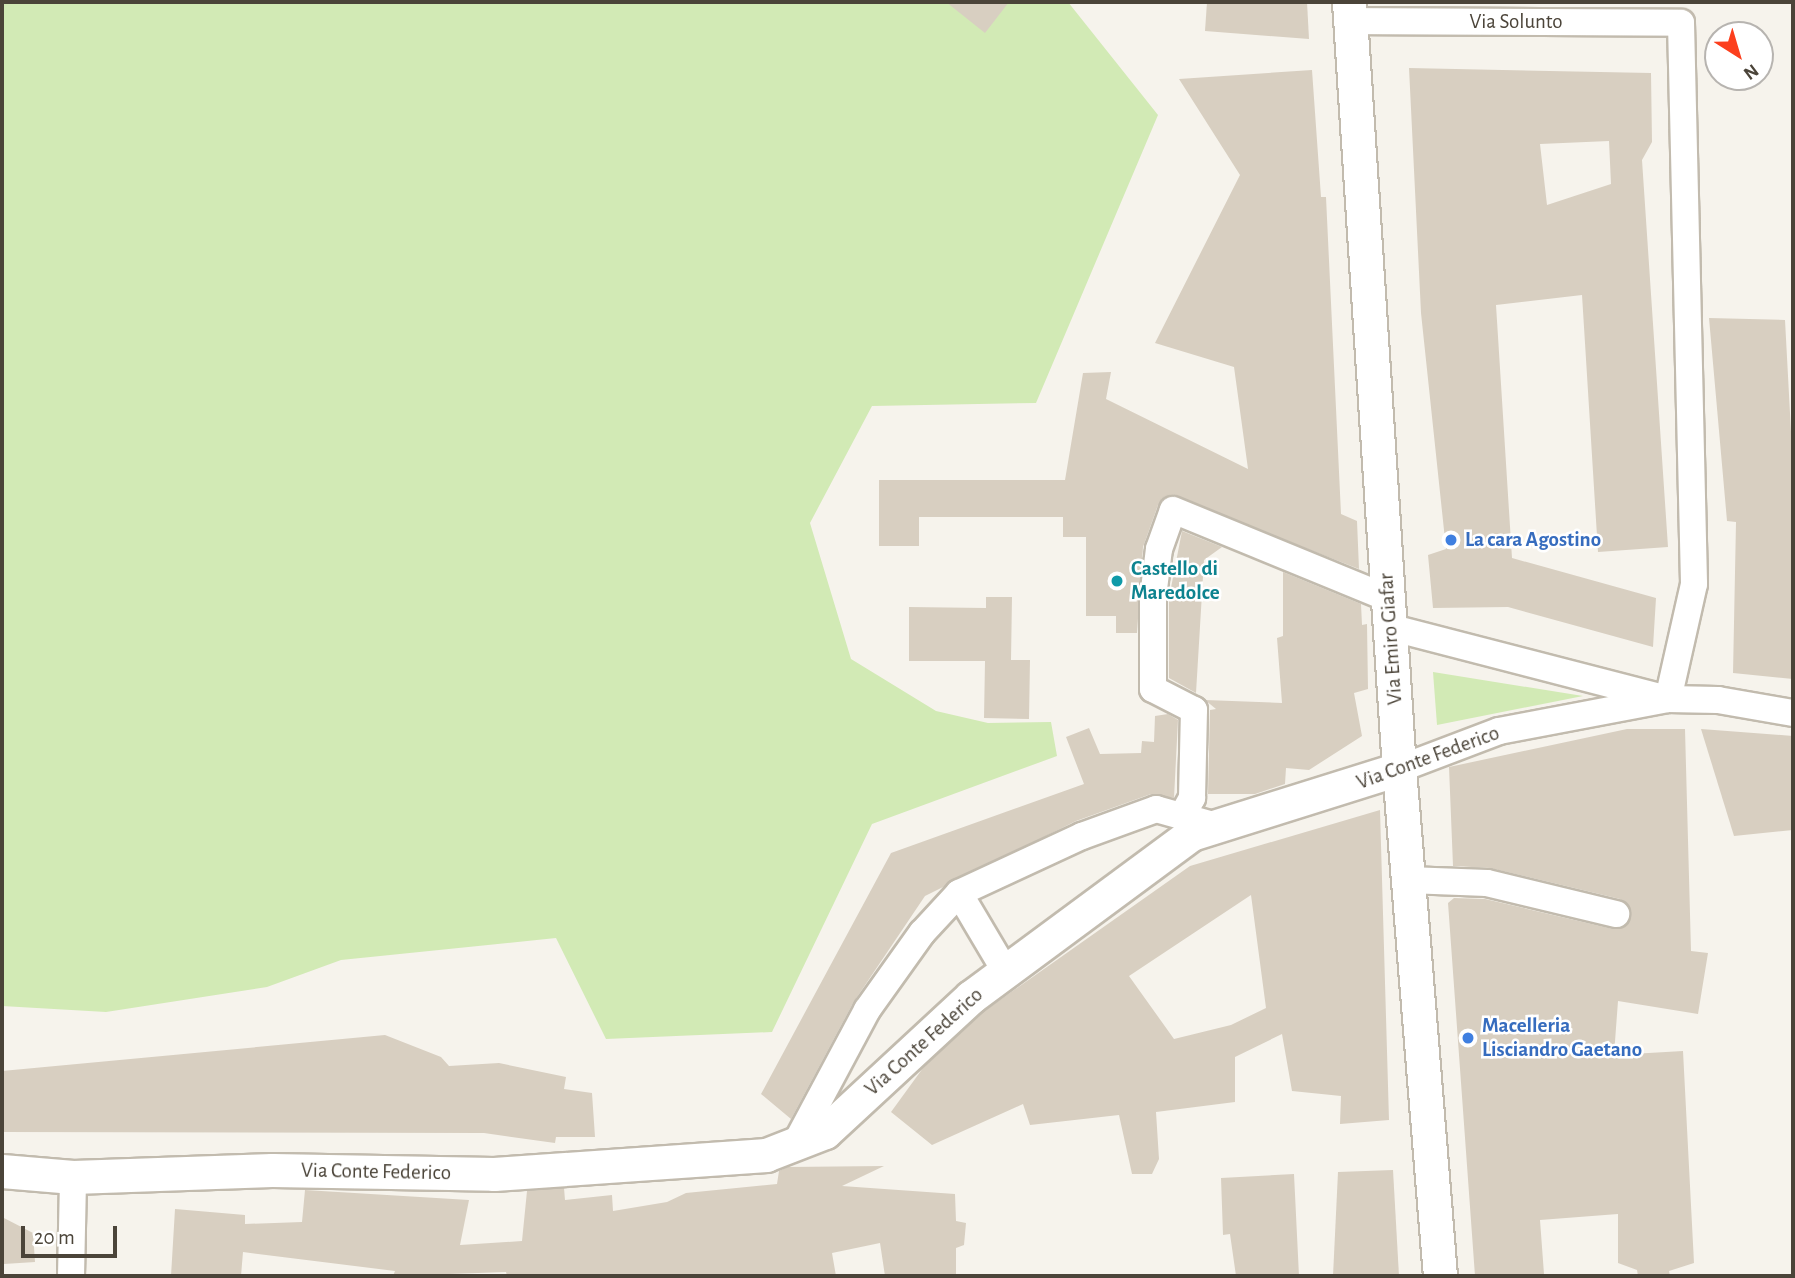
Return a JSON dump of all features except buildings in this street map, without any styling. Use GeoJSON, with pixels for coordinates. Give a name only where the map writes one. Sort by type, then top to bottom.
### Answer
{"type":"FeatureCollection","features":[{"type":"Feature","properties":{"kind":"street","name":"Via Solunto"},"geometry":{"type":"LineString","coordinates":[[1350,11],[1681,23],[1694,584],[1668,699]]}},
{"type":"Feature","properties":{"kind":"street","name":"Via Emiro Giafar"},"geometry":{"type":"LineString","coordinates":[[1350,11],[1399,769],[1440,1276]]}},
{"type":"Feature","properties":{"kind":"street"},"geometry":{"type":"LineString","coordinates":[[1182,816],[1192,798],[1194,710],[1153,689],[1153,597],[1158,549],[1173,510],[1389,612],[1668,699]]}},
{"type":"Feature","properties":{"kind":"street","name":"Via Conte Federico"},"geometry":{"type":"LineString","coordinates":[[2,1171],[73,1177],[272,1170],[495,1174],[766,1155],[825,1132],[971,997],[1191,834],[1399,769],[1499,731],[1668,699],[1718,700],[1793,713]]}},
{"type":"Feature","properties":{"kind":"street"},"geometry":{"type":"LineString","coordinates":[[796,1143],[867,1010],[922,933],[959,893],[1082,836],[1156,809],[1217,826]]}},
{"type":"Feature","properties":{"kind":"street"},"geometry":{"type":"LineString","coordinates":[[1408,880],[1487,883],[1616,914]]}},
{"type":"Feature","properties":{"kind":"street"},"geometry":{"type":"LineString","coordinates":[[959,893],[1006,972]]}},
{"type":"Feature","properties":{"kind":"street"},"geometry":{"type":"LineString","coordinates":[[71,1276],[73,1177]]}},
{"type":"Feature","properties":{"kind":"green space"},"geometry":{"type":"Polygon","coordinates":[[[2,2],[1068,2],[1158,115],[1036,403],[872,406],[810,523],[851,659],[936,711],[988,723],[1051,722],[1057,756],[872,824],[772,1032],[606,1039],[556,938],[341,960],[267,987],[106,1012],[2,1006],[2,2]]]}},
{"type":"Feature","properties":{"kind":"green space"},"geometry":{"type":"Polygon","coordinates":[[[1433,672],[1583,696],[1437,725],[1433,672]]]}},
{"type":"Feature","properties":{"kind":"place","name":"La cara Agostino"},"geometry":{"type":"Point","coordinates":[1451,540]}},
{"type":"Feature","properties":{"kind":"place","name":"Castello di Maredolce"},"geometry":{"type":"Point","coordinates":[1117,581]}},
{"type":"Feature","properties":{"kind":"place","name":"Macelleria Lisciandro Gaetano"},"geometry":{"type":"Point","coordinates":[1468,1038]}}]}
